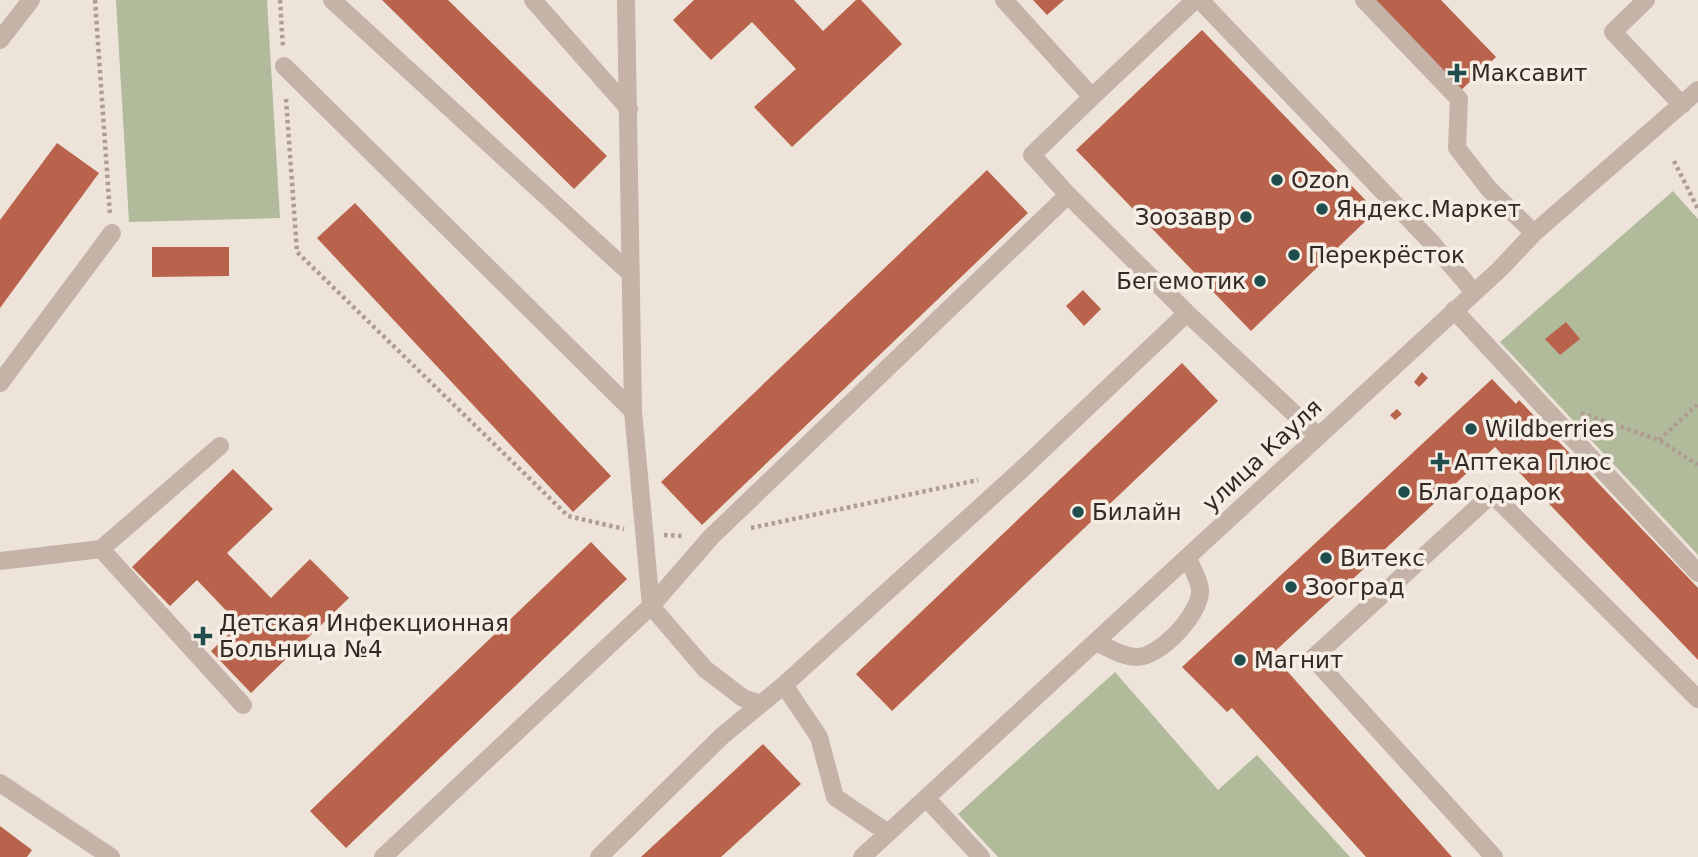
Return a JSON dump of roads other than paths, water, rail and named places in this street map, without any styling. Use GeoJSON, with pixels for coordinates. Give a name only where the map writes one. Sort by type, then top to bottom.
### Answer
{"type":"FeatureCollection","features":[{"type":"Feature","properties":{"kind":"street"},"geometry":{"type":"LineString","coordinates":[[0,40],[31,0]]}},
{"type":"Feature","properties":{"kind":"street"},"geometry":{"type":"LineString","coordinates":[[332,0],[631,274]]}},
{"type":"Feature","properties":{"kind":"street"},"geometry":{"type":"LineString","coordinates":[[533,0],[629,109]]}},
{"type":"Feature","properties":{"kind":"street"},"geometry":{"type":"LineString","coordinates":[[626,0],[633,411],[647,534],[651,606],[705,669],[743,698],[761,704]]}},
{"type":"Feature","properties":{"kind":"street"},"geometry":{"type":"LineString","coordinates":[[1004,0],[1093,97]]}},
{"type":"Feature","properties":{"kind":"street"},"geometry":{"type":"LineString","coordinates":[[1318,436],[1187,313],[1068,195],[1032,155],[1197,0],[1432,243],[1474,292]]}},
{"type":"Feature","properties":{"kind":"street"},"geometry":{"type":"LineString","coordinates":[[1364,0],[1459,99],[1457,148],[1489,189],[1534,233]]}},
{"type":"Feature","properties":{"kind":"street"},"geometry":{"type":"LineString","coordinates":[[1646,0],[1613,32],[1682,105]]}},
{"type":"Feature","properties":{"kind":"street"},"geometry":{"type":"LineString","coordinates":[[284,66],[633,411]]}},
{"type":"Feature","properties":{"kind":"street","name":"улица Кауля"},"geometry":{"type":"LineString","coordinates":[[862,857],[1188,558],[1534,233],[1698,90]]}},
{"type":"Feature","properties":{"kind":"street"},"geometry":{"type":"LineString","coordinates":[[383,857],[651,606],[710,537],[1068,195]]}},
{"type":"Feature","properties":{"kind":"street"},"geometry":{"type":"LineString","coordinates":[[0,383],[111,233]]}},
{"type":"Feature","properties":{"kind":"street"},"geometry":{"type":"LineString","coordinates":[[1454,310],[1698,573]]}},
{"type":"Feature","properties":{"kind":"street"},"geometry":{"type":"LineString","coordinates":[[599,857],[722,736],[784,685],[1010,480],[1187,313]]}},
{"type":"Feature","properties":{"kind":"street"},"geometry":{"type":"LineString","coordinates":[[0,561],[101,549],[220,446]]}},
{"type":"Feature","properties":{"kind":"street"},"geometry":{"type":"LineString","coordinates":[[1494,857],[1313,658],[1492,494],[1698,699]]}},
{"type":"Feature","properties":{"kind":"street"},"geometry":{"type":"LineString","coordinates":[[101,549],[243,705]]}},
{"type":"Feature","properties":{"kind":"street"},"geometry":{"type":"LineString","coordinates":[[1096,642],[1136,657],[1150,655],[1189,621],[1197,607],[1200,588],[1188,558]]}},
{"type":"Feature","properties":{"kind":"street"},"geometry":{"type":"LineString","coordinates":[[784,685],[820,737],[835,797],[888,833]]}},
{"type":"Feature","properties":{"kind":"street"},"geometry":{"type":"LineString","coordinates":[[0,783],[111,857]]}},
{"type":"Feature","properties":{"kind":"street"},"geometry":{"type":"LineString","coordinates":[[927,799],[981,857]]}},
{"type":"Feature","properties":{"kind":"place","name":"Максавит"},"geometry":{"type":"Point","coordinates":[1457,73]}},
{"type":"Feature","properties":{"kind":"place","name":"Ozon"},"geometry":{"type":"Point","coordinates":[1277,180]}},
{"type":"Feature","properties":{"kind":"place","name":"Яндекс.Маркет"},"geometry":{"type":"Point","coordinates":[1322,209]}},
{"type":"Feature","properties":{"kind":"place","name":"Зоозавр"},"geometry":{"type":"Point","coordinates":[1246,217]}},
{"type":"Feature","properties":{"kind":"place","name":"Перекрёсток"},"geometry":{"type":"Point","coordinates":[1294,255]}},
{"type":"Feature","properties":{"kind":"place","name":"Бегемотик"},"geometry":{"type":"Point","coordinates":[1260,281]}},
{"type":"Feature","properties":{"kind":"place","name":"Wildberries"},"geometry":{"type":"Point","coordinates":[1471,429]}},
{"type":"Feature","properties":{"kind":"place","name":"Аптека Плюс"},"geometry":{"type":"Point","coordinates":[1440,462]}},
{"type":"Feature","properties":{"kind":"place","name":"Благодарок"},"geometry":{"type":"Point","coordinates":[1404,492]}},
{"type":"Feature","properties":{"kind":"place","name":"Билайн"},"geometry":{"type":"Point","coordinates":[1078,512]}},
{"type":"Feature","properties":{"kind":"place","name":"Витекс"},"geometry":{"type":"Point","coordinates":[1326,558]}},
{"type":"Feature","properties":{"kind":"place","name":"Зооград"},"geometry":{"type":"Point","coordinates":[1291,587]}},
{"type":"Feature","properties":{"kind":"place","name":"Детская Инфекционная Больница №4"},"geometry":{"type":"Point","coordinates":[203,636]}},
{"type":"Feature","properties":{"kind":"place","name":"Магнит"},"geometry":{"type":"Point","coordinates":[1240,660]}}]}
